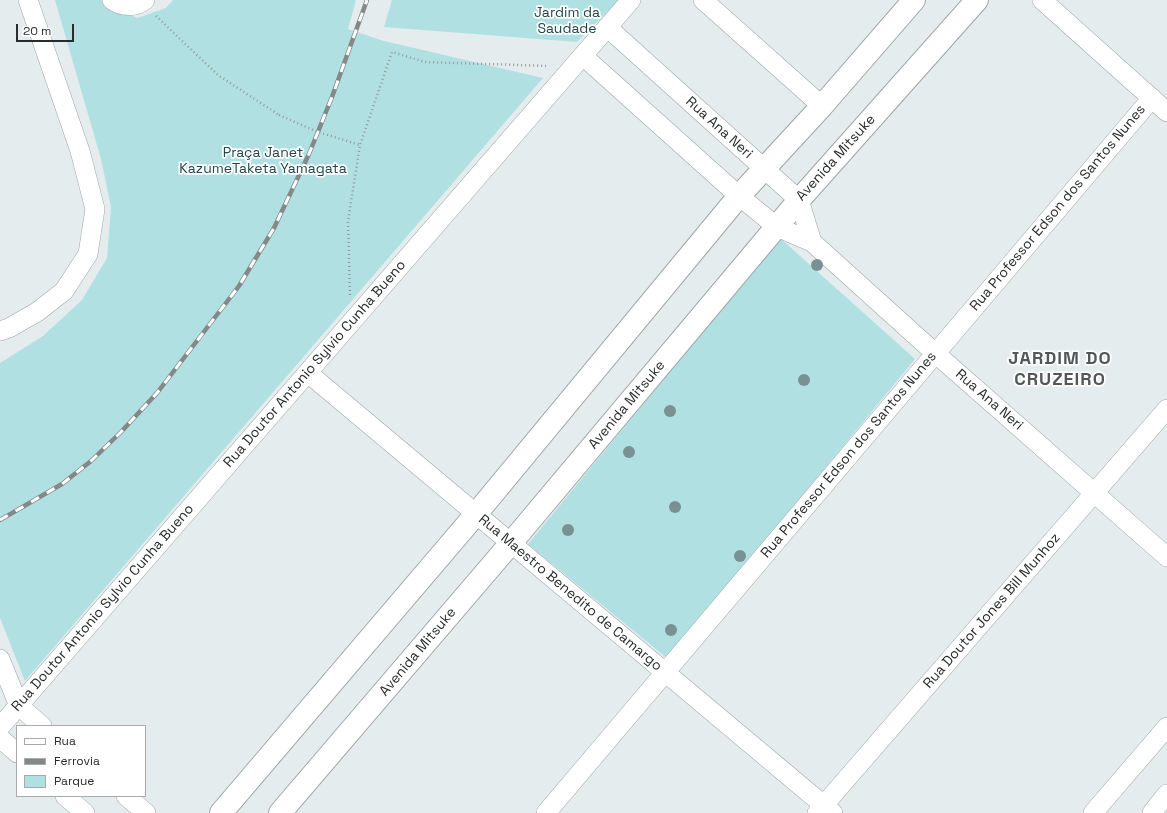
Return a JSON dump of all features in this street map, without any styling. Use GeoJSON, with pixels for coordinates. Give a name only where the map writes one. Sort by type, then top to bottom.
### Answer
{"type":"FeatureCollection","features":[{"type":"Feature","properties":{"kind":"main road"},"geometry":{"type":"LineString","coordinates":[[221,813],[476,514],[738,196],[822,106],[914,0]]}},
{"type":"Feature","properties":{"kind":"main road","name":"Avenida Mitsuke"},"geometry":{"type":"LineString","coordinates":[[280,813],[511,543],[799,200],[977,0]]}},
{"type":"Feature","properties":{"kind":"street"},"geometry":{"type":"LineString","coordinates":[[3,332],[37,312],[64,291],[88,254],[95,209],[80,152],[28,0]]}},
{"type":"Feature","properties":{"kind":"street"},"geometry":{"type":"LineString","coordinates":[[112,0],[124,6],[133,5],[144,1]]}},
{"type":"Feature","properties":{"kind":"street","name":"Rua Doutor Antonio Sylvio Cunha Bueno"},"geometry":{"type":"LineString","coordinates":[[0,727],[631,0]]}},
{"type":"Feature","properties":{"kind":"street"},"geometry":{"type":"LineString","coordinates":[[703,0],[822,106]]}},
{"type":"Feature","properties":{"kind":"street"},"geometry":{"type":"LineString","coordinates":[[1042,0],[1167,112]]}},
{"type":"Feature","properties":{"kind":"street","name":"Rua Ana Neri"},"geometry":{"type":"LineString","coordinates":[[607,27],[799,200]]}},
{"type":"Feature","properties":{"kind":"street","name":"Rua Ana Neri"},"geometry":{"type":"LineString","coordinates":[[578,61],[777,227],[812,242],[935,353],[1095,492],[1167,557]]}},
{"type":"Feature","properties":{"kind":"street","name":"Rua Professor Edson dos Santos Nunes"},"geometry":{"type":"LineString","coordinates":[[546,813],[1152,98]]}},
{"type":"Feature","properties":{"kind":"street"},"geometry":{"type":"LineString","coordinates":[[799,200],[812,242]]}},
{"type":"Feature","properties":{"kind":"street","name":"Rua Maestro Benedito de Camargo"},"geometry":{"type":"LineString","coordinates":[[308,373],[665,672],[824,810]]}},
{"type":"Feature","properties":{"kind":"street","name":"Rua Doutor Jones Bill Munhoz"},"geometry":{"type":"LineString","coordinates":[[824,810],[1167,409]]}},
{"type":"Feature","properties":{"kind":"street"},"geometry":{"type":"LineString","coordinates":[[0,659],[19,706],[41,725]]}},
{"type":"Feature","properties":{"kind":"street"},"geometry":{"type":"LineString","coordinates":[[1093,813],[1167,727]]}},
{"type":"Feature","properties":{"kind":"street"},"geometry":{"type":"LineString","coordinates":[[0,738],[16,753]]}},
{"type":"Feature","properties":{"kind":"street"},"geometry":{"type":"LineString","coordinates":[[1152,813],[1167,794]]}},
{"type":"Feature","properties":{"kind":"street"},"geometry":{"type":"LineString","coordinates":[[66,797],[85,813]]}},
{"type":"Feature","properties":{"kind":"street"},"geometry":{"type":"LineString","coordinates":[[127,797],[146,813]]}},
{"type":"Feature","properties":{"kind":"path"},"geometry":{"type":"LineString","coordinates":[[144,1],[218,75],[279,115],[318,132],[360,145]]}},
{"type":"Feature","properties":{"kind":"path"},"geometry":{"type":"LineString","coordinates":[[350,296],[348,221],[360,145],[392,52],[425,62],[578,61]]}},
{"type":"Feature","properties":{"kind":"green space","name":"Praça Janet KazumeTaketa Yamagata"},"geometry":{"type":"Polygon","coordinates":[[[55,0],[104,0],[137,18],[166,8],[173,0],[356,0],[348,29],[384,41],[543,78],[25,681],[0,618],[0,363],[43,336],[82,300],[107,258],[111,207],[101,159],[55,0]]]}},
{"type":"Feature","properties":{"kind":"green space","name":"Jardim da Saudade"},"geometry":{"type":"Polygon","coordinates":[[[392,0],[619,0],[577,42],[384,27],[392,0]]]}},
{"type":"Feature","properties":{"kind":"green space"},"geometry":{"type":"Polygon","coordinates":[[[780,238],[915,359],[668,659],[528,544],[780,238]]]}},
{"type":"Feature","properties":{"kind":"railway"},"geometry":{"type":"LineString","coordinates":[[0,520],[62,484],[91,461],[121,432],[157,393],[239,286],[274,228],[309,154],[332,97],[367,0]]}},
{"type":"Feature","properties":{"kind":"district","name":"JARDIM DO CRUZEIRO"},"geometry":{"type":"Point","coordinates":[1060,369]}}]}
